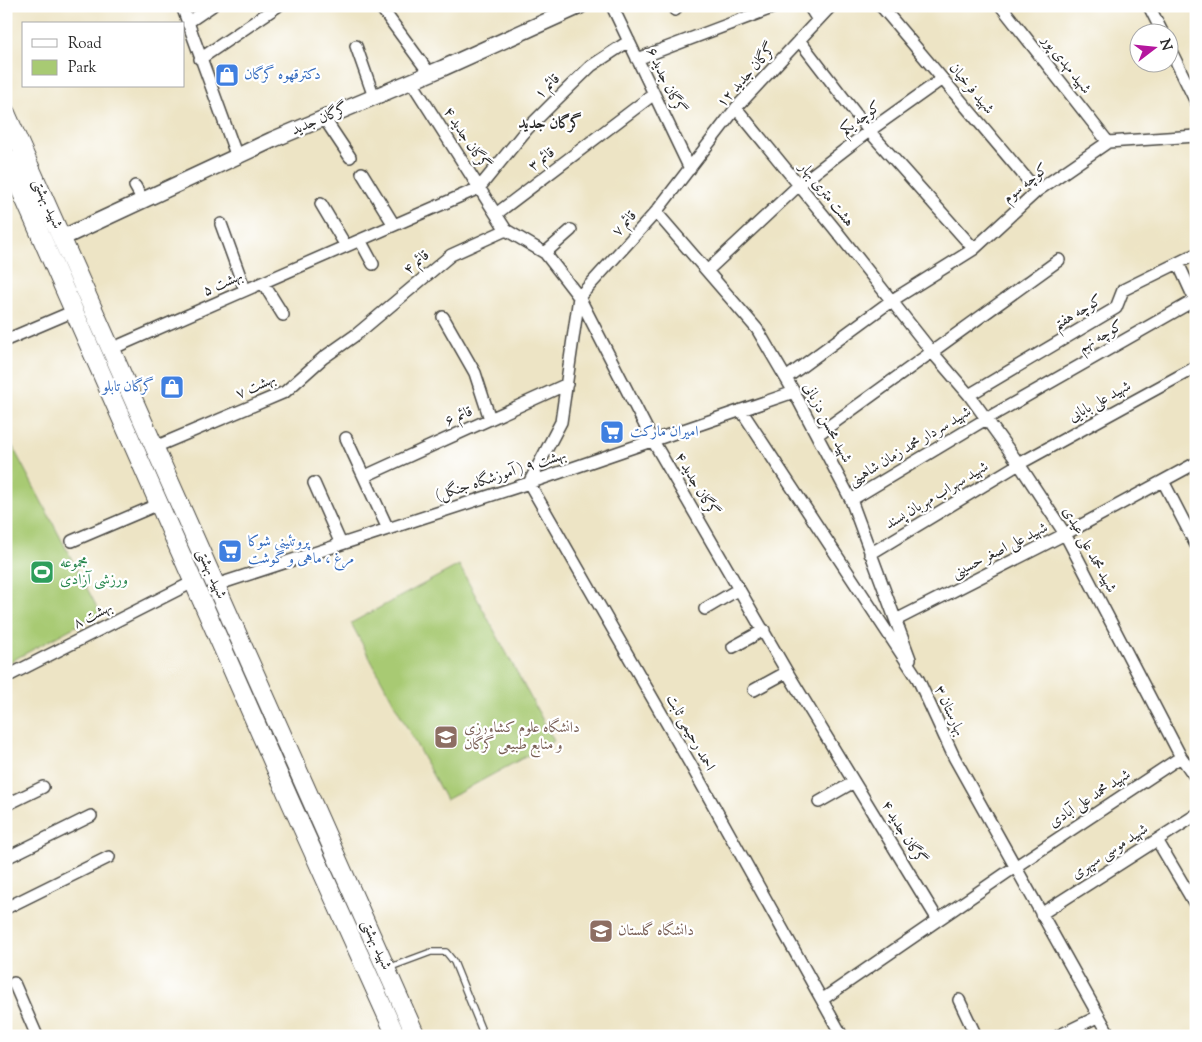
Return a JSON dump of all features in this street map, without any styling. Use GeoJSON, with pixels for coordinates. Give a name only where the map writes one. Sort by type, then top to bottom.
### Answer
{"type":"FeatureCollection","features":[{"type":"Feature","properties":{"kind":"main road","name":"گرگان جدید"},"geometry":{"type":"LineString","coordinates":[[62,238],[324,118],[430,74],[580,6]]}},
{"type":"Feature","properties":{"kind":"main road","name":"شهید بهشتی"},"geometry":{"type":"LineString","coordinates":[[8,122],[62,238],[416,1036]]}},
{"type":"Feature","properties":{"kind":"main road","name":"شهید بهشتی"},"geometry":{"type":"LineString","coordinates":[[6,157],[396,1036]]}},
{"type":"Feature","properties":{"kind":"main road"},"geometry":{"type":"LineString","coordinates":[[315,856],[332,847]]}},
{"type":"Feature","properties":{"kind":"street"},"geometry":{"type":"LineString","coordinates":[[182,6],[237,157]]}},
{"type":"Feature","properties":{"kind":"street"},"geometry":{"type":"LineString","coordinates":[[186,21],[212,6]]}},
{"type":"Feature","properties":{"kind":"street"},"geometry":{"type":"LineString","coordinates":[[200,59],[278,6]]}},
{"type":"Feature","properties":{"kind":"street"},"geometry":{"type":"LineString","coordinates":[[380,6],[430,74]]}},
{"type":"Feature","properties":{"kind":"street","name":"گرگان جدید ۶"},"geometry":{"type":"LineString","coordinates":[[612,6],[690,169]]}},
{"type":"Feature","properties":{"kind":"street"},"geometry":{"type":"LineString","coordinates":[[637,59],[777,6]]}},
{"type":"Feature","properties":{"kind":"street"},"geometry":{"type":"LineString","coordinates":[[809,6],[818,20]]}},
{"type":"Feature","properties":{"kind":"street","name":"گرگان جدید ۱۲"},"geometry":{"type":"LineString","coordinates":[[690,169],[736,108],[831,6]]}},
{"type":"Feature","properties":{"kind":"street","name":"شهید فرخیان"},"geometry":{"type":"LineString","coordinates":[[881,6],[1037,191]]}},
{"type":"Feature","properties":{"kind":"street","name":"شهید مهدی پور"},"geometry":{"type":"LineString","coordinates":[[1001,6],[1108,142]]}},
{"type":"Feature","properties":{"kind":"street"},"geometry":{"type":"LineString","coordinates":[[1149,6],[1157,22]]}},
{"type":"Feature","properties":{"kind":"street"},"geometry":{"type":"LineString","coordinates":[[799,40],[869,131],[974,249]]}},
{"type":"Feature","properties":{"kind":"street","name":"۱ قائم"},"geometry":{"type":"LineString","coordinates":[[479,188],[527,129],[554,101],[591,66],[629,41]]}},
{"type":"Feature","properties":{"kind":"street"},"geometry":{"type":"LineString","coordinates":[[356,46],[374,97]]}},
{"type":"Feature","properties":{"kind":"street"},"geometry":{"type":"LineString","coordinates":[[1180,69],[1196,102]]}},
{"type":"Feature","properties":{"kind":"street","name":"کوچه یکم"},"geometry":{"type":"LineString","coordinates":[[708,271],[799,185],[869,131],[942,79]]}},
{"type":"Feature","properties":{"kind":"street","name":"گرگان جدید ۴"},"geometry":{"type":"LineString","coordinates":[[411,82],[506,230],[545,253],[579,297],[653,441],[787,672],[938,920]]}},
{"type":"Feature","properties":{"kind":"street","name":"۳ قائم"},"geometry":{"type":"LineString","coordinates":[[496,214],[654,94]]}},
{"type":"Feature","properties":{"kind":"street","name":"هشت متری بهار"},"geometry":{"type":"LineString","coordinates":[[736,108],[932,352]]}},
{"type":"Feature","properties":{"kind":"street"},"geometry":{"type":"LineString","coordinates":[[324,118],[350,157]]}},
{"type":"Feature","properties":{"kind":"street"},"geometry":{"type":"LineString","coordinates":[[1108,142],[1196,136]]}},
{"type":"Feature","properties":{"kind":"street","name":"کوچه سوم"},"geometry":{"type":"LineString","coordinates":[[786,378],[892,301],[974,249],[1037,191],[1108,142]]}},
{"type":"Feature","properties":{"kind":"street","name":"۷ قائم"},"geometry":{"type":"LineString","coordinates":[[579,297],[656,212],[690,169]]}},
{"type":"Feature","properties":{"kind":"street"},"geometry":{"type":"LineString","coordinates":[[362,173],[394,225]]}},
{"type":"Feature","properties":{"kind":"street"},"geometry":{"type":"LineString","coordinates":[[135,186],[143,200]]}},
{"type":"Feature","properties":{"kind":"street","name":"بهشت ۵"},"geometry":{"type":"LineString","coordinates":[[111,349],[479,188]]}},
{"type":"Feature","properties":{"kind":"street"},"geometry":{"type":"LineString","coordinates":[[321,204],[346,246]]}},
{"type":"Feature","properties":{"kind":"street","name":"شهید محسن دزیانی"},"geometry":{"type":"LineString","coordinates":[[656,212],[757,329],[794,392],[850,500],[918,679]]}},
{"type":"Feature","properties":{"kind":"street"},"geometry":{"type":"LineString","coordinates":[[221,224],[245,290]]}},
{"type":"Feature","properties":{"kind":"street","name":"قائم ۴"},"geometry":{"type":"LineString","coordinates":[[356,334],[451,255],[506,230]]}},
{"type":"Feature","properties":{"kind":"street"},"geometry":{"type":"LineString","coordinates":[[545,253],[571,230]]}},
{"type":"Feature","properties":{"kind":"street"},"geometry":{"type":"LineString","coordinates":[[360,240],[373,264]]}},
{"type":"Feature","properties":{"kind":"street","name":"کوچه هفتم"},"geometry":{"type":"LineString","coordinates":[[970,395],[1116,308],[1123,290],[1196,254]]}},
{"type":"Feature","properties":{"kind":"street"},"geometry":{"type":"LineString","coordinates":[[816,435],[1059,260]]}},
{"type":"Feature","properties":{"kind":"street","name":"کوچه نهم"},"geometry":{"type":"LineString","coordinates":[[986,420],[1195,300],[1178,263]]}},
{"type":"Feature","properties":{"kind":"street"},"geometry":{"type":"LineString","coordinates":[[262,283],[283,315]]}},
{"type":"Feature","properties":{"kind":"street"},"geometry":{"type":"LineString","coordinates":[[530,483],[561,422],[579,297]]}},
{"type":"Feature","properties":{"kind":"street"},"geometry":{"type":"LineString","coordinates":[[6,340],[74,311]]}},
{"type":"Feature","properties":{"kind":"street"},"geometry":{"type":"LineString","coordinates":[[443,317],[475,373],[490,419]]}},
{"type":"Feature","properties":{"kind":"street","name":"بهشت ۷"},"geometry":{"type":"LineString","coordinates":[[155,447],[285,392],[323,358],[356,334]]}},
{"type":"Feature","properties":{"kind":"street","name":"شهید محمد علی عیدی"},"geometry":{"type":"LineString","coordinates":[[932,352],[970,395],[1019,464],[1065,534],[1182,757],[1196,778]]}},
{"type":"Feature","properties":{"kind":"street","name":"شهید علی بابایی"},"geometry":{"type":"LineString","coordinates":[[1019,464],[1196,367]]}},
{"type":"Feature","properties":{"kind":"street","name":"قائم ۶"},"geometry":{"type":"LineString","coordinates":[[365,476],[566,384]]}},
{"type":"Feature","properties":{"kind":"street","name":"بهشت ۹ ( آموزشگاه جنگل)"},"geometry":{"type":"LineString","coordinates":[[216,585],[530,483],[794,392]]}},
{"type":"Feature","properties":{"kind":"street","name":"بهارستان ۳"},"geometry":{"type":"LineString","coordinates":[[742,410],[918,679],[954,757],[1110,1036]]}},
{"type":"Feature","properties":{"kind":"street","name":"شهید سردار محمد زمان شاهینی"},"geometry":{"type":"LineString","coordinates":[[850,500],[986,420]]}},
{"type":"Feature","properties":{"kind":"street"},"geometry":{"type":"LineString","coordinates":[[346,438],[388,528]]}},
{"type":"Feature","properties":{"kind":"street","name":"شهید علی اصغر حسینی"},"geometry":{"type":"LineString","coordinates":[[896,620],[1065,534],[1196,463]]}},
{"type":"Feature","properties":{"kind":"street","name":"شهید سهراب مهربان پسند"},"geometry":{"type":"LineString","coordinates":[[870,554],[1019,464]]}},
{"type":"Feature","properties":{"kind":"street"},"geometry":{"type":"LineString","coordinates":[[1163,481],[1196,545]]}},
{"type":"Feature","properties":{"kind":"street"},"geometry":{"type":"LineString","coordinates":[[314,483],[341,544]]}},
{"type":"Feature","properties":{"kind":"street","name":"احمد رحیمی ثابت"},"geometry":{"type":"LineString","coordinates":[[530,483],[823,999],[842,1036]]}},
{"type":"Feature","properties":{"kind":"street"},"geometry":{"type":"LineString","coordinates":[[72,541],[159,504]]}},
{"type":"Feature","properties":{"kind":"street","name":"۸ بهشت"},"geometry":{"type":"LineString","coordinates":[[6,677],[194,582]]}},
{"type":"Feature","properties":{"kind":"street"},"geometry":{"type":"LineString","coordinates":[[705,609],[739,589]]}},
{"type":"Feature","properties":{"kind":"street"},"geometry":{"type":"LineString","coordinates":[[732,646],[764,630]]}},
{"type":"Feature","properties":{"kind":"street"},"geometry":{"type":"LineString","coordinates":[[754,690],[787,672]]}},
{"type":"Feature","properties":{"kind":"street","name":"شهید محمد علی آبادی"},"geometry":{"type":"LineString","coordinates":[[823,999],[1015,867],[1182,757]]}},
{"type":"Feature","properties":{"kind":"street"},"geometry":{"type":"LineString","coordinates":[[819,802],[854,782]]}},
{"type":"Feature","properties":{"kind":"street"},"geometry":{"type":"LineString","coordinates":[[6,805],[43,787]]}},
{"type":"Feature","properties":{"kind":"street","name":"شهید موسی سپهری"},"geometry":{"type":"LineString","coordinates":[[1041,914],[1196,815]]}},
{"type":"Feature","properties":{"kind":"street"},"geometry":{"type":"LineString","coordinates":[[6,858],[91,816]]}},
{"type":"Feature","properties":{"kind":"street"},"geometry":{"type":"LineString","coordinates":[[1157,840],[1196,906]]}},
{"type":"Feature","properties":{"kind":"street"},"geometry":{"type":"LineString","coordinates":[[6,908],[109,857]]}},
{"type":"Feature","properties":{"kind":"street"},"geometry":{"type":"LineString","coordinates":[[14,983],[37,1036]]}},
{"type":"Feature","properties":{"kind":"street"},"geometry":{"type":"LineString","coordinates":[[958,1000],[976,1036]]}},
{"type":"Feature","properties":{"kind":"street"},"geometry":{"type":"LineString","coordinates":[[1058,1036],[1099,1016]]}},
{"type":"Feature","properties":{"kind":"lane"},"geometry":{"type":"LineString","coordinates":[[386,969],[431,952],[446,952],[454,962],[484,1036]]}},
{"type":"Feature","properties":{"kind":"green space","name":"مجموعه ورزشی آزادی"},"geometry":{"type":"Polygon","coordinates":[[[6,434],[100,613],[6,664],[6,434]]]}},
{"type":"Feature","properties":{"kind":"green space"},"geometry":{"type":"Polygon","coordinates":[[[459,565],[554,741],[446,800],[351,623],[459,565]]]}},
{"type":"Feature","properties":{"kind":"place","name":"دکترقهوه گرگان"},"geometry":{"type":"Point","coordinates":[227,75]}},
{"type":"Feature","properties":{"kind":"place","name":"گرگان تابلو"},"geometry":{"type":"Point","coordinates":[172,387]}},
{"type":"Feature","properties":{"kind":"place","name":"امیران مارکت"},"geometry":{"type":"Point","coordinates":[612,432]}},
{"type":"Feature","properties":{"kind":"place","name":"پروتئینی شوکا مرغ‌ ، ماهی و گوشت"},"geometry":{"type":"Point","coordinates":[230,551]}},
{"type":"Feature","properties":{"kind":"place","name":"مجموعه ورزشی آزادی"},"geometry":{"type":"Point","coordinates":[42,572]}},
{"type":"Feature","properties":{"kind":"place","name":"دانشگاه علوم کشاورزی و منابع طبیعی گرگان"},"geometry":{"type":"Point","coordinates":[446,737]}},
{"type":"Feature","properties":{"kind":"place","name":"دانشگاه گلستان"},"geometry":{"type":"Point","coordinates":[601,931]}},
{"type":"Feature","properties":{"kind":"district","name":"گرگان جدید"},"geometry":{"type":"Point","coordinates":[550,124]}}]}
